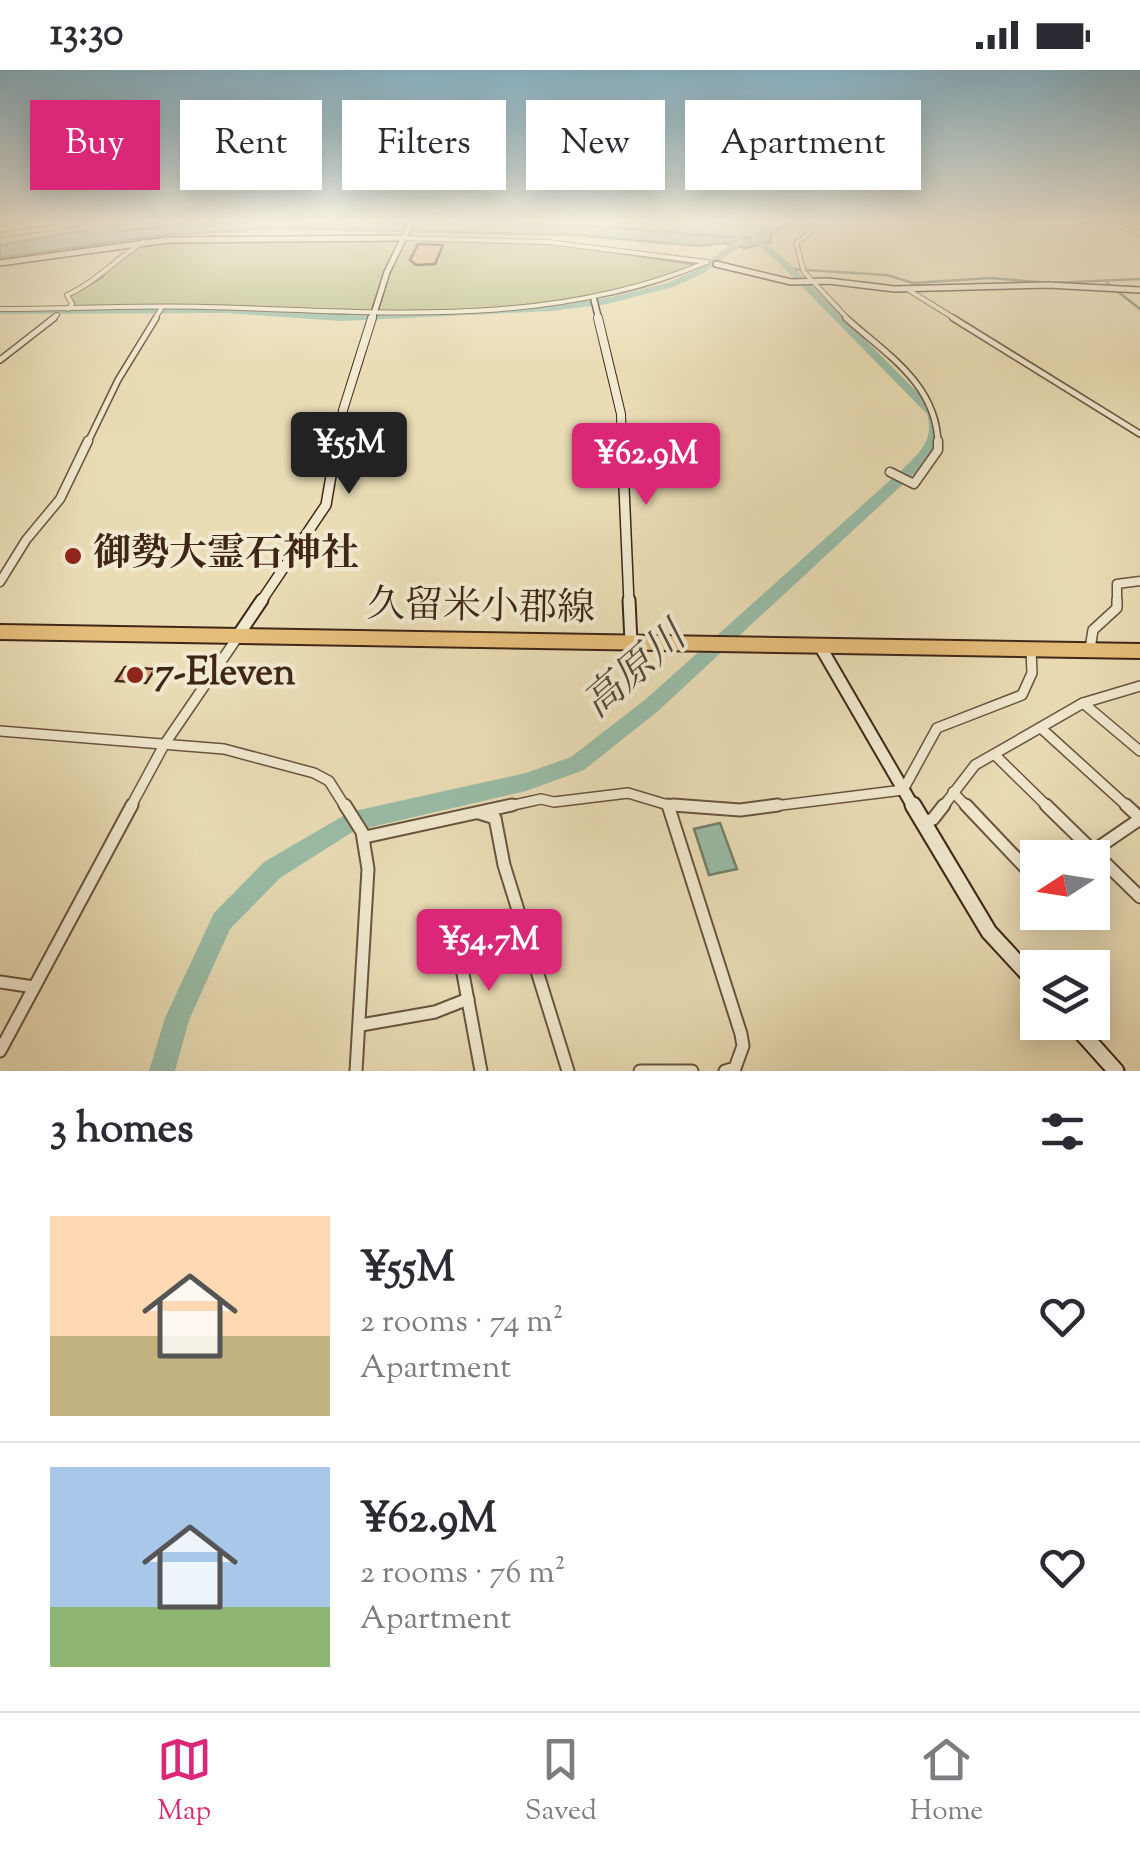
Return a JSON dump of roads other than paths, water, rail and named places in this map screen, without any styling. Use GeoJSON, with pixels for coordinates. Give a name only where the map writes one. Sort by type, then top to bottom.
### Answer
{"type":"FeatureCollection","features":[{"type":"Feature","properties":{"kind":"main road","name":"久留米小郡線"},"geometry":{"type":"LineString","coordinates":[[0,632],[1140,651]]}},
{"type":"Feature","properties":{"kind":"street"},"geometry":{"type":"LineString","coordinates":[[68,309],[72,304],[66,295],[100,278],[106,270]]}},
{"type":"Feature","properties":{"kind":"street"},"geometry":{"type":"LineString","coordinates":[[0,1051],[164,745],[326,505],[343,410],[391,270]]}},
{"type":"Feature","properties":{"kind":"street"},"geometry":{"type":"LineString","coordinates":[[0,309],[373,317],[594,303],[695,270]]}},
{"type":"Feature","properties":{"kind":"street"},"geometry":{"type":"LineString","coordinates":[[741,270],[794,282],[907,289],[1023,284],[1140,290]]}},
{"type":"Feature","properties":{"kind":"street"},"geometry":{"type":"LineString","coordinates":[[806,270],[811,281],[933,403],[941,434],[929,469],[912,482],[892,473]]}},
{"type":"Feature","properties":{"kind":"street"},"geometry":{"type":"LineString","coordinates":[[907,289],[1140,434]]}},
{"type":"Feature","properties":{"kind":"street"},"geometry":{"type":"LineString","coordinates":[[594,303],[621,414],[631,642]]}},
{"type":"Feature","properties":{"kind":"street"},"geometry":{"type":"LineString","coordinates":[[0,582],[60,498],[118,380],[160,312]]}},
{"type":"Feature","properties":{"kind":"street"},"geometry":{"type":"LineString","coordinates":[[0,360],[57,316]]}},
{"type":"Feature","properties":{"kind":"street"},"geometry":{"type":"LineString","coordinates":[[1091,650],[1088,638],[1093,628],[1116,608],[1118,584],[1140,580]]}},
{"type":"Feature","properties":{"kind":"street"},"geometry":{"type":"LineString","coordinates":[[820,646],[989,932],[1020,966]]}},
{"type":"Feature","properties":{"kind":"street"},"geometry":{"type":"LineString","coordinates":[[364,834],[522,801],[628,793],[668,805],[740,810],[903,790],[916,778],[930,735],[937,728],[1022,695],[1032,674],[1031,649]]}},
{"type":"Feature","properties":{"kind":"street"},"geometry":{"type":"LineString","coordinates":[[922,823],[933,818],[976,765],[1042,730],[1082,703],[1138,689]]}},
{"type":"Feature","properties":{"kind":"street"},"geometry":{"type":"LineString","coordinates":[[1082,703],[1140,751]]}},
{"type":"Feature","properties":{"kind":"street"},"geometry":{"type":"LineString","coordinates":[[1042,730],[1140,818],[1108,840]]}},
{"type":"Feature","properties":{"kind":"street"},"geometry":{"type":"LineString","coordinates":[[0,731],[224,749],[314,773],[329,781],[364,834],[368,909],[356,1071]]}},
{"type":"Feature","properties":{"kind":"street"},"geometry":{"type":"LineString","coordinates":[[995,754],[1075,840]]}},
{"type":"Feature","properties":{"kind":"street"},"geometry":{"type":"LineString","coordinates":[[953,792],[1020,862]]}},
{"type":"Feature","properties":{"kind":"street"},"geometry":{"type":"LineString","coordinates":[[668,805],[741,1034],[743,1046],[731,1070]]}},
{"type":"Feature","properties":{"kind":"street"},"geometry":{"type":"LineString","coordinates":[[478,812],[496,818],[504,865],[568,1071]]}},
{"type":"Feature","properties":{"kind":"street"},"geometry":{"type":"LineString","coordinates":[[1110,872],[1140,896]]}},
{"type":"Feature","properties":{"kind":"street"},"geometry":{"type":"LineString","coordinates":[[454,925],[481,1071]]}},
{"type":"Feature","properties":{"kind":"street"},"geometry":{"type":"LineString","coordinates":[[0,982],[34,987]]}},
{"type":"Feature","properties":{"kind":"street"},"geometry":{"type":"LineString","coordinates":[[361,1025],[436,1012],[468,999]]}},
{"type":"Feature","properties":{"kind":"street"},"geometry":{"type":"LineString","coordinates":[[1088,1040],[1116,1071]]}},
{"type":"Feature","properties":{"kind":"street"},"geometry":{"type":"LineString","coordinates":[[640,1071],[692,1071]]}},
{"type":"Feature","properties":{"kind":"water"},"geometry":{"type":"Polygon","coordinates":[[[720,823],[737,869],[709,875],[694,829],[720,823]]]}},
{"type":"Feature","properties":{"kind":"waterway"},"geometry":{"type":"LineString","coordinates":[[0,311],[226,310],[342,318],[551,308],[607,301],[670,285],[702,270]]}},
{"type":"Feature","properties":{"kind":"waterway","name":"高原川"},"geometry":{"type":"LineString","coordinates":[[162,1071],[177,1018],[222,921],[272,870],[350,822],[526,782],[577,764],[652,705],[928,451],[936,431],[932,413],[791,270]]}},
{"type":"Feature","properties":{"kind":"waterway"},"geometry":{"type":"LineString","coordinates":[[802,270],[887,275],[913,283],[990,278],[1051,283],[1140,279]]}},
{"type":"Feature","properties":{"kind":"waterway"},"geometry":{"type":"LineString","coordinates":[[1107,283],[1140,309]]}},
{"type":"Feature","properties":{"kind":"place","name":"御勢大霊石神社"},"geometry":{"type":"Point","coordinates":[73,556]}},
{"type":"Feature","properties":{"kind":"place","name":"7-Eleven"},"geometry":{"type":"Point","coordinates":[135,675]}}]}
